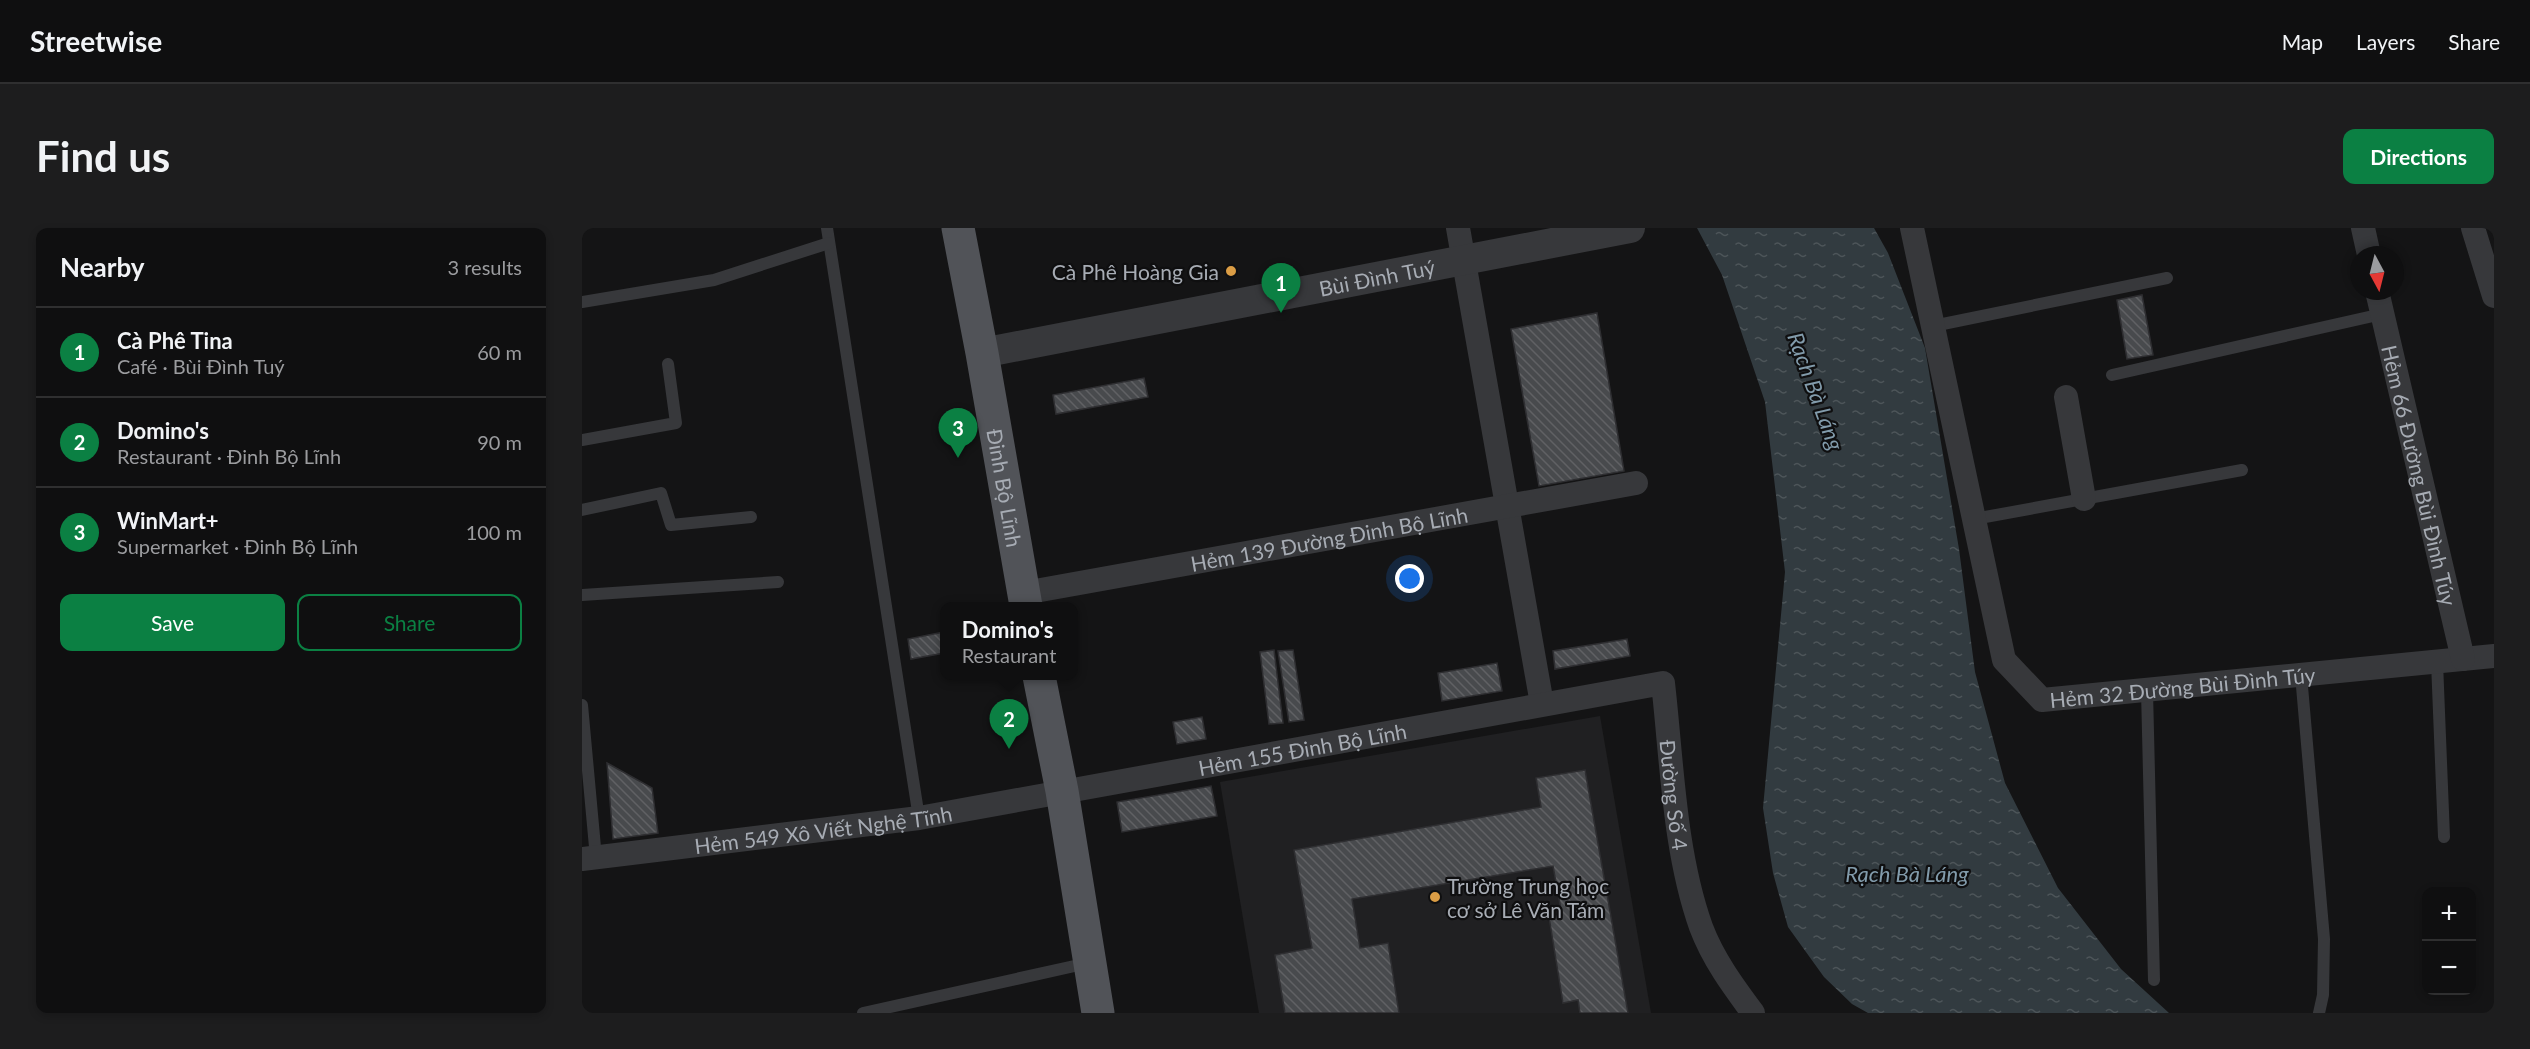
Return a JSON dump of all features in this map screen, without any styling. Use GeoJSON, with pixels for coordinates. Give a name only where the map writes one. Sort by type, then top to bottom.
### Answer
{"type":"FeatureCollection","features":[{"type":"Feature","properties":{"kind":"main road","name":"Đinh Bộ Lĩnh"},"geometry":{"type":"LineString","coordinates":[[958,228],[1025,600]]}},
{"type":"Feature","properties":{"kind":"main road"},"geometry":{"type":"LineString","coordinates":[[1041,680],[1062,791],[1098,1013]]}},
{"type":"Feature","properties":{"kind":"street"},"geometry":{"type":"LineString","coordinates":[[1458,228],[1542,704]]}},
{"type":"Feature","properties":{"kind":"street","name":"Bùi Đình Tuý"},"geometry":{"type":"LineString","coordinates":[[982,353],[1630,228]]}},
{"type":"Feature","properties":{"kind":"street","name":"Hẻm 32 Đường Bùi Đình Túy"},"geometry":{"type":"LineString","coordinates":[[1912,228],[2004,660],[2042,700],[2494,656]]}},
{"type":"Feature","properties":{"kind":"street"},"geometry":{"type":"LineString","coordinates":[[2363,228],[2367,246]]}},
{"type":"Feature","properties":{"kind":"street"},"geometry":{"type":"LineString","coordinates":[[2474,230],[2494,296]]}},
{"type":"Feature","properties":{"kind":"street","name":"Hẻm 66 Đường Bùi Đình Túy"},"geometry":{"type":"LineString","coordinates":[[2380,303],[2463,659]]}},
{"type":"Feature","properties":{"kind":"street"},"geometry":{"type":"LineString","coordinates":[[2066,398],[2084,499]]}},
{"type":"Feature","properties":{"kind":"street","name":"Hẻm 139 Đường Đinh Bộ Lĩnh"},"geometry":{"type":"LineString","coordinates":[[1025,600],[1636,483]]}},
{"type":"Feature","properties":{"kind":"street","name":"Đường Số 4"},"geometry":{"type":"LineString","coordinates":[[1542,704],[1663,683],[1683,863],[1702,928],[1724,973],[1753,1013]]}},
{"type":"Feature","properties":{"kind":"street","name":"Hẻm 155 Đinh Bộ Lĩnh"},"geometry":{"type":"LineString","coordinates":[[1062,791],[1542,704]]}},
{"type":"Feature","properties":{"kind":"street","name":"Hẻm 549 Xô Viết Nghệ Tĩnh"},"geometry":{"type":"LineString","coordinates":[[589,858],[919,818],[1062,791]]}},
{"type":"Feature","properties":{"kind":"lane"},"geometry":{"type":"LineString","coordinates":[[827,228],[919,818]]}},
{"type":"Feature","properties":{"kind":"lane"},"geometry":{"type":"LineString","coordinates":[[2474,230],[2494,249]]}},
{"type":"Feature","properties":{"kind":"lane"},"geometry":{"type":"LineString","coordinates":[[582,302],[714,280],[829,243]]}},
{"type":"Feature","properties":{"kind":"lane"},"geometry":{"type":"LineString","coordinates":[[1933,326],[2167,278]]}},
{"type":"Feature","properties":{"kind":"lane"},"geometry":{"type":"LineString","coordinates":[[2112,375],[2380,303]]}},
{"type":"Feature","properties":{"kind":"lane"},"geometry":{"type":"LineString","coordinates":[[582,440],[676,423],[668,364]]}},
{"type":"Feature","properties":{"kind":"lane"},"geometry":{"type":"LineString","coordinates":[[1974,519],[2242,470]]}},
{"type":"Feature","properties":{"kind":"lane"},"geometry":{"type":"LineString","coordinates":[[582,510],[661,494],[671,525],[751,517]]}},
{"type":"Feature","properties":{"kind":"lane"},"geometry":{"type":"LineString","coordinates":[[582,595],[778,582]]}},
{"type":"Feature","properties":{"kind":"lane"},"geometry":{"type":"LineString","coordinates":[[2437,662],[2444,837]]}},
{"type":"Feature","properties":{"kind":"lane"},"geometry":{"type":"LineString","coordinates":[[2301,675],[2324,939],[2323,995],[2319,1013]]}},
{"type":"Feature","properties":{"kind":"lane"},"geometry":{"type":"LineString","coordinates":[[2147,690],[2154,980]]}},
{"type":"Feature","properties":{"kind":"lane"},"geometry":{"type":"LineString","coordinates":[[582,705],[589,858]]}},
{"type":"Feature","properties":{"kind":"lane"},"geometry":{"type":"LineString","coordinates":[[863,1013],[1090,962]]}},
{"type":"Feature","properties":{"kind":"shaded area","name":"Trường Trung học cơ sở Lê Văn Tám"},"geometry":{"type":"Polygon","coordinates":[[[1600,716],[1651,1013],[1259,1013],[1220,782],[1600,716]]]}},
{"type":"Feature","properties":{"kind":"water","name":"Rạch Bà Láng"},"geometry":{"type":"Polygon","coordinates":[[[1697,228],[1874,228],[1888,253],[1925,348],[1959,549],[1975,672],[2005,783],[2058,888],[2121,969],[2169,1013],[1868,1013],[1852,1004],[1824,977],[1788,927],[1773,873],[1763,808],[1785,572],[1765,402],[1722,275],[1697,228]]]}},
{"type":"Feature","properties":{"kind":"building"},"geometry":{"type":"Polygon","coordinates":[[[2142,295],[2153,355],[2127,359],[2117,300],[2142,295]]]}},
{"type":"Feature","properties":{"kind":"building"},"geometry":{"type":"Polygon","coordinates":[[[1597,313],[1624,471],[1539,486],[1511,329],[1597,313]]]}},
{"type":"Feature","properties":{"kind":"building"},"geometry":{"type":"Polygon","coordinates":[[[1144,378],[1148,397],[1056,414],[1053,395],[1144,378]]]}},
{"type":"Feature","properties":{"kind":"building"},"geometry":{"type":"Polygon","coordinates":[[[940,633],[940,654],[911,659],[908,639],[940,633]]]}},
{"type":"Feature","properties":{"kind":"building"},"geometry":{"type":"Polygon","coordinates":[[[1627,639],[1630,656],[1555,669],[1553,651],[1627,639]]]}},
{"type":"Feature","properties":{"kind":"building"},"geometry":{"type":"Polygon","coordinates":[[[1274,650],[1283,723],[1269,724],[1260,652],[1274,650]]]}},
{"type":"Feature","properties":{"kind":"building"},"geometry":{"type":"Polygon","coordinates":[[[1293,650],[1304,720],[1289,722],[1278,651],[1293,650]]]}},
{"type":"Feature","properties":{"kind":"building"},"geometry":{"type":"Polygon","coordinates":[[[1497,663],[1502,691],[1442,701],[1438,673],[1497,663]]]}},
{"type":"Feature","properties":{"kind":"building"},"geometry":{"type":"Polygon","coordinates":[[[1202,717],[1206,739],[1177,744],[1173,722],[1202,717]]]}},
{"type":"Feature","properties":{"kind":"building"},"geometry":{"type":"Polygon","coordinates":[[[607,763],[652,788],[658,833],[613,839],[607,763]]]}},
{"type":"Feature","properties":{"kind":"building"},"geometry":{"type":"Polygon","coordinates":[[[1585,770],[1628,1013],[1580,1013],[1578,1000],[1563,1003],[1549,917],[1562,915],[1553,866],[1352,899],[1360,948],[1388,943],[1399,1013],[1285,1013],[1275,955],[1312,948],[1294,850],[1541,807],[1536,778],[1585,770]]]}},
{"type":"Feature","properties":{"kind":"building"},"geometry":{"type":"Polygon","coordinates":[[[1211,786],[1217,816],[1122,832],[1117,802],[1211,786]]]}},
{"type":"Feature","properties":{"kind":"place","name":"Cà Phê Hoàng Gia"},"geometry":{"type":"Point","coordinates":[1231,271]}},
{"type":"Feature","properties":{"kind":"place","name":"Cà Phê Tina"},"geometry":{"type":"Point","coordinates":[1281,313]}},
{"type":"Feature","properties":{"kind":"place","name":"WinMart+"},"geometry":{"type":"Point","coordinates":[958,458]}},
{"type":"Feature","properties":{"kind":"place","name":"Domino's"},"geometry":{"type":"Point","coordinates":[1009,749]}},
{"type":"Feature","properties":{"kind":"place","name":"Trường Trung học cơ sở Lê Văn Tám"},"geometry":{"type":"Point","coordinates":[1435,897]}}]}
